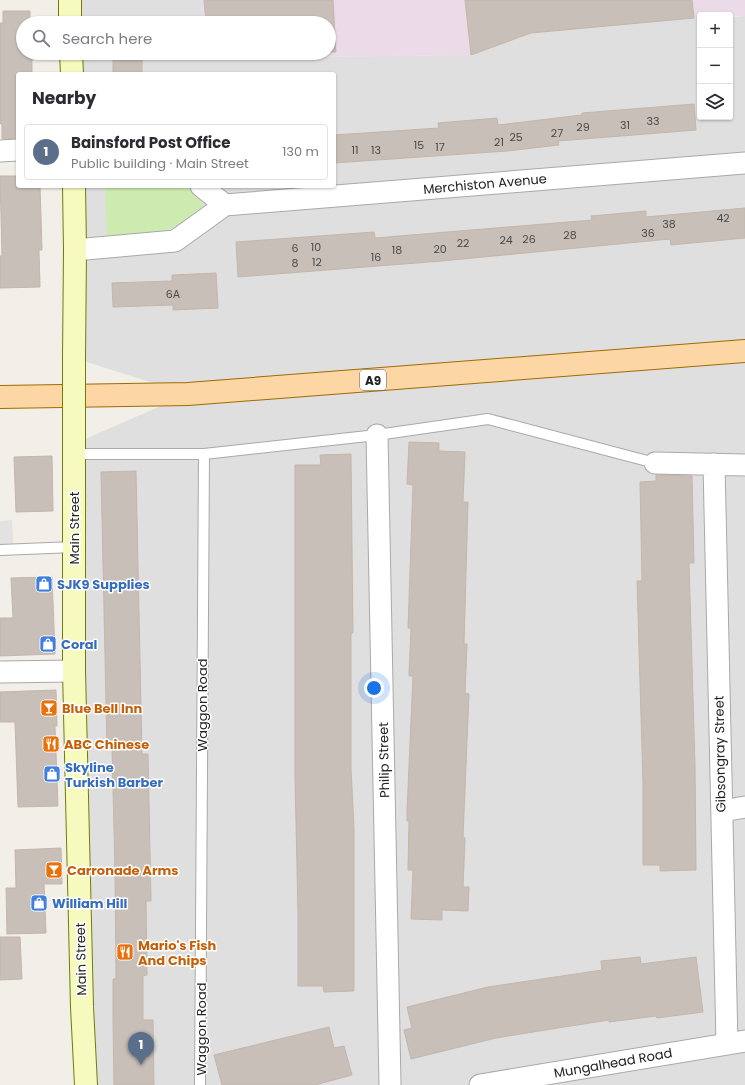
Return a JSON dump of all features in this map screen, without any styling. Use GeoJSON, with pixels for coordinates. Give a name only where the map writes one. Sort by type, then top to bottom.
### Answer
{"type":"FeatureCollection","features":[{"type":"Feature","properties":{"kind":"main road"},"geometry":{"type":"LineString","coordinates":[[70,0],[70,16]]}},
{"type":"Feature","properties":{"kind":"main road"},"geometry":{"type":"LineString","coordinates":[[71,60],[72,72]]}},
{"type":"Feature","properties":{"kind":"main road","name":"Main Street"},"geometry":{"type":"LineString","coordinates":[[74,188],[74,670],[82,1007],[86,1085]]}},
{"type":"Feature","properties":{"kind":"main road","name":"A9"},"geometry":{"type":"LineString","coordinates":[[0,397],[188,394],[745,351]]}},
{"type":"Feature","properties":{"kind":"street"},"geometry":{"type":"LineString","coordinates":[[0,151],[16,150]]}},
{"type":"Feature","properties":{"kind":"street","name":"Merchiston Avenue"},"geometry":{"type":"LineString","coordinates":[[225,205],[745,163]]}},
{"type":"Feature","properties":{"kind":"street"},"geometry":{"type":"LineString","coordinates":[[75,250],[175,241],[225,205],[204,188]]}},
{"type":"Feature","properties":{"kind":"street","name":"Philip Street"},"geometry":{"type":"LineString","coordinates":[[377,435],[390,1085]]}},
{"type":"Feature","properties":{"kind":"street"},"geometry":{"type":"LineString","coordinates":[[656,463],[745,465]]}},
{"type":"Feature","properties":{"kind":"street","name":"Gibsongray Street"},"geometry":{"type":"LineString","coordinates":[[714,464],[722,811],[736,1043]]}},
{"type":"Feature","properties":{"kind":"street"},"geometry":{"type":"LineString","coordinates":[[0,672],[74,670]]}},
{"type":"Feature","properties":{"kind":"street"},"geometry":{"type":"LineString","coordinates":[[722,811],[745,807]]}},
{"type":"Feature","properties":{"kind":"street","name":"Mungalhead Road"},"geometry":{"type":"LineString","coordinates":[[480,1085],[736,1043]]}},
{"type":"Feature","properties":{"kind":"lane"},"geometry":{"type":"LineString","coordinates":[[74,449],[204,454],[377,435],[488,419],[656,463]]}},
{"type":"Feature","properties":{"kind":"lane","name":"Waggon Road"},"geometry":{"type":"LineString","coordinates":[[200,1085],[204,454]]}},
{"type":"Feature","properties":{"kind":"lane"},"geometry":{"type":"LineString","coordinates":[[0,550],[74,547]]}},
{"type":"Feature","properties":{"kind":"shaded area"},"geometry":{"type":"Polygon","coordinates":[[[70,0],[202,0],[202,16],[70,16],[70,0]]]}},
{"type":"Feature","properties":{"kind":"shaded area"},"geometry":{"type":"Polygon","coordinates":[[[202,0],[745,0],[745,16],[733,16],[733,12],[697,12],[697,17],[531,33],[471,55],[336,57],[336,16],[202,16],[202,0]]]}},
{"type":"Feature","properties":{"kind":"shaded area"},"geometry":{"type":"Polygon","coordinates":[[[745,16],[745,1085],[86,1085],[74,444],[188,394],[74,358],[74,188],[336,188],[336,72],[72,72],[71,60],[336,60],[336,57],[471,55],[531,33],[697,17],[697,120],[733,120],[733,17],[745,16]]]}},
{"type":"Feature","properties":{"kind":"shaded area"},"geometry":{"type":"Polygon","coordinates":[[[12,520],[14,555],[0,556],[0,521],[12,520]]]}},
{"type":"Feature","properties":{"kind":"green space"},"geometry":{"type":"Polygon","coordinates":[[[105,188],[188,188],[201,197],[203,203],[202,210],[182,224],[166,231],[107,236],[105,188]]]}},
{"type":"Feature","properties":{"kind":"building"},"geometry":{"type":"Polygon","coordinates":[[[204,0],[333,0],[334,16],[205,16],[204,0]]]}},
{"type":"Feature","properties":{"kind":"building"},"geometry":{"type":"Polygon","coordinates":[[[465,0],[692,0],[694,18],[531,33],[471,55],[465,0]]]}},
{"type":"Feature","properties":{"kind":"building"},"geometry":{"type":"Polygon","coordinates":[[[3,11],[30,11],[30,16],[16,16],[16,60],[32,60],[32,72],[16,72],[16,138],[2,139],[2,125],[0,123],[0,23],[3,23],[3,11]]]}},
{"type":"Feature","properties":{"kind":"building"},"geometry":{"type":"Polygon","coordinates":[[[113,60],[142,60],[142,72],[113,72],[113,60]]]}},
{"type":"Feature","properties":{"kind":"building"},"geometry":{"type":"Polygon","coordinates":[[[694,104],[696,130],[558,141],[559,145],[507,151],[336,163],[336,135],[439,128],[438,123],[497,118],[498,125],[582,115],[582,113],[694,104]]]}},
{"type":"Feature","properties":{"kind":"building"},"geometry":{"type":"Polygon","coordinates":[[[0,176],[16,176],[16,188],[40,188],[42,250],[39,250],[40,287],[0,288],[0,256],[2,256],[0,176]]]}},
{"type":"Feature","properties":{"kind":"building"},"geometry":{"type":"Polygon","coordinates":[[[745,208],[745,238],[671,245],[670,239],[442,261],[238,277],[236,242],[374,232],[375,238],[592,220],[591,216],[646,211],[646,217],[745,208]]]}},
{"type":"Feature","properties":{"kind":"building"},"geometry":{"type":"Polygon","coordinates":[[[216,273],[218,308],[173,310],[173,305],[113,307],[112,283],[172,281],[172,275],[216,273]]]}},
{"type":"Feature","properties":{"kind":"building"},"geometry":{"type":"Polygon","coordinates":[[[409,442],[439,443],[439,451],[465,452],[463,502],[468,502],[464,644],[467,644],[465,693],[469,694],[463,837],[465,838],[463,887],[469,887],[468,911],[442,910],[442,920],[411,919],[413,870],[408,870],[409,821],[407,821],[407,811],[413,676],[409,676],[411,628],[408,628],[413,485],[407,484],[409,442]]]}},
{"type":"Feature","properties":{"kind":"building"},"geometry":{"type":"Polygon","coordinates":[[[351,454],[353,633],[351,633],[351,768],[354,829],[354,991],[324,992],[323,986],[298,986],[295,778],[295,465],[321,465],[320,455],[351,454]]]}},
{"type":"Feature","properties":{"kind":"building"},"geometry":{"type":"Polygon","coordinates":[[[52,456],[53,511],[16,512],[14,457],[52,456]]]}},
{"type":"Feature","properties":{"kind":"building"},"geometry":{"type":"Polygon","coordinates":[[[136,471],[142,754],[148,754],[151,901],[146,901],[147,975],[143,976],[143,1020],[153,1020],[154,1085],[114,1085],[113,979],[116,979],[115,871],[112,747],[107,747],[101,472],[136,471]]]}},
{"type":"Feature","properties":{"kind":"building"},"geometry":{"type":"Polygon","coordinates":[[[656,475],[692,476],[694,563],[689,563],[695,766],[696,870],[660,871],[660,865],[643,865],[643,783],[637,581],[642,581],[640,482],[656,481],[656,475]]]}},
{"type":"Feature","properties":{"kind":"building"},"geometry":{"type":"Polygon","coordinates":[[[52,577],[55,654],[0,656],[0,618],[13,618],[11,578],[52,577]]]}},
{"type":"Feature","properties":{"kind":"building"},"geometry":{"type":"Polygon","coordinates":[[[56,690],[57,726],[55,726],[58,806],[18,807],[15,722],[0,722],[0,692],[56,690]]]}},
{"type":"Feature","properties":{"kind":"building"},"geometry":{"type":"Polygon","coordinates":[[[61,848],[62,884],[44,884],[46,933],[7,934],[6,888],[16,888],[15,850],[61,848]]]}},
{"type":"Feature","properties":{"kind":"building"},"geometry":{"type":"Polygon","coordinates":[[[0,937],[20,937],[22,979],[0,980],[0,937]]]}},
{"type":"Feature","properties":{"kind":"building"},"geometry":{"type":"Polygon","coordinates":[[[640,957],[641,964],[696,957],[703,1012],[657,1018],[656,1016],[609,1022],[609,1020],[558,1028],[496,1038],[411,1059],[404,1030],[412,1028],[407,1007],[488,987],[602,970],[601,961],[640,957]]]}},
{"type":"Feature","properties":{"kind":"building"},"geometry":{"type":"Polygon","coordinates":[[[329,1027],[334,1048],[344,1046],[352,1075],[315,1085],[222,1085],[214,1055],[329,1027]]]}},
{"type":"Feature","properties":{"kind":"place","name":"SJK9 Supplies"},"geometry":{"type":"Point","coordinates":[44,584]}},
{"type":"Feature","properties":{"kind":"place","name":"Coral"},"geometry":{"type":"Point","coordinates":[48,644]}},
{"type":"Feature","properties":{"kind":"place","name":"Blue Bell Inn"},"geometry":{"type":"Point","coordinates":[49,708]}},
{"type":"Feature","properties":{"kind":"place","name":"ABC Chinese"},"geometry":{"type":"Point","coordinates":[51,744]}},
{"type":"Feature","properties":{"kind":"place","name":"Skyline Turkish Barber"},"geometry":{"type":"Point","coordinates":[52,774]}},
{"type":"Feature","properties":{"kind":"place","name":"Carronade Arms"},"geometry":{"type":"Point","coordinates":[54,870]}},
{"type":"Feature","properties":{"kind":"place","name":"William Hill"},"geometry":{"type":"Point","coordinates":[39,903]}},
{"type":"Feature","properties":{"kind":"place","name":"Mario's Fish And Chips"},"geometry":{"type":"Point","coordinates":[125,952]}},
{"type":"Feature","properties":{"kind":"place","name":"Bainsford Post Office"},"geometry":{"type":"Point","coordinates":[141,1065]}}]}
